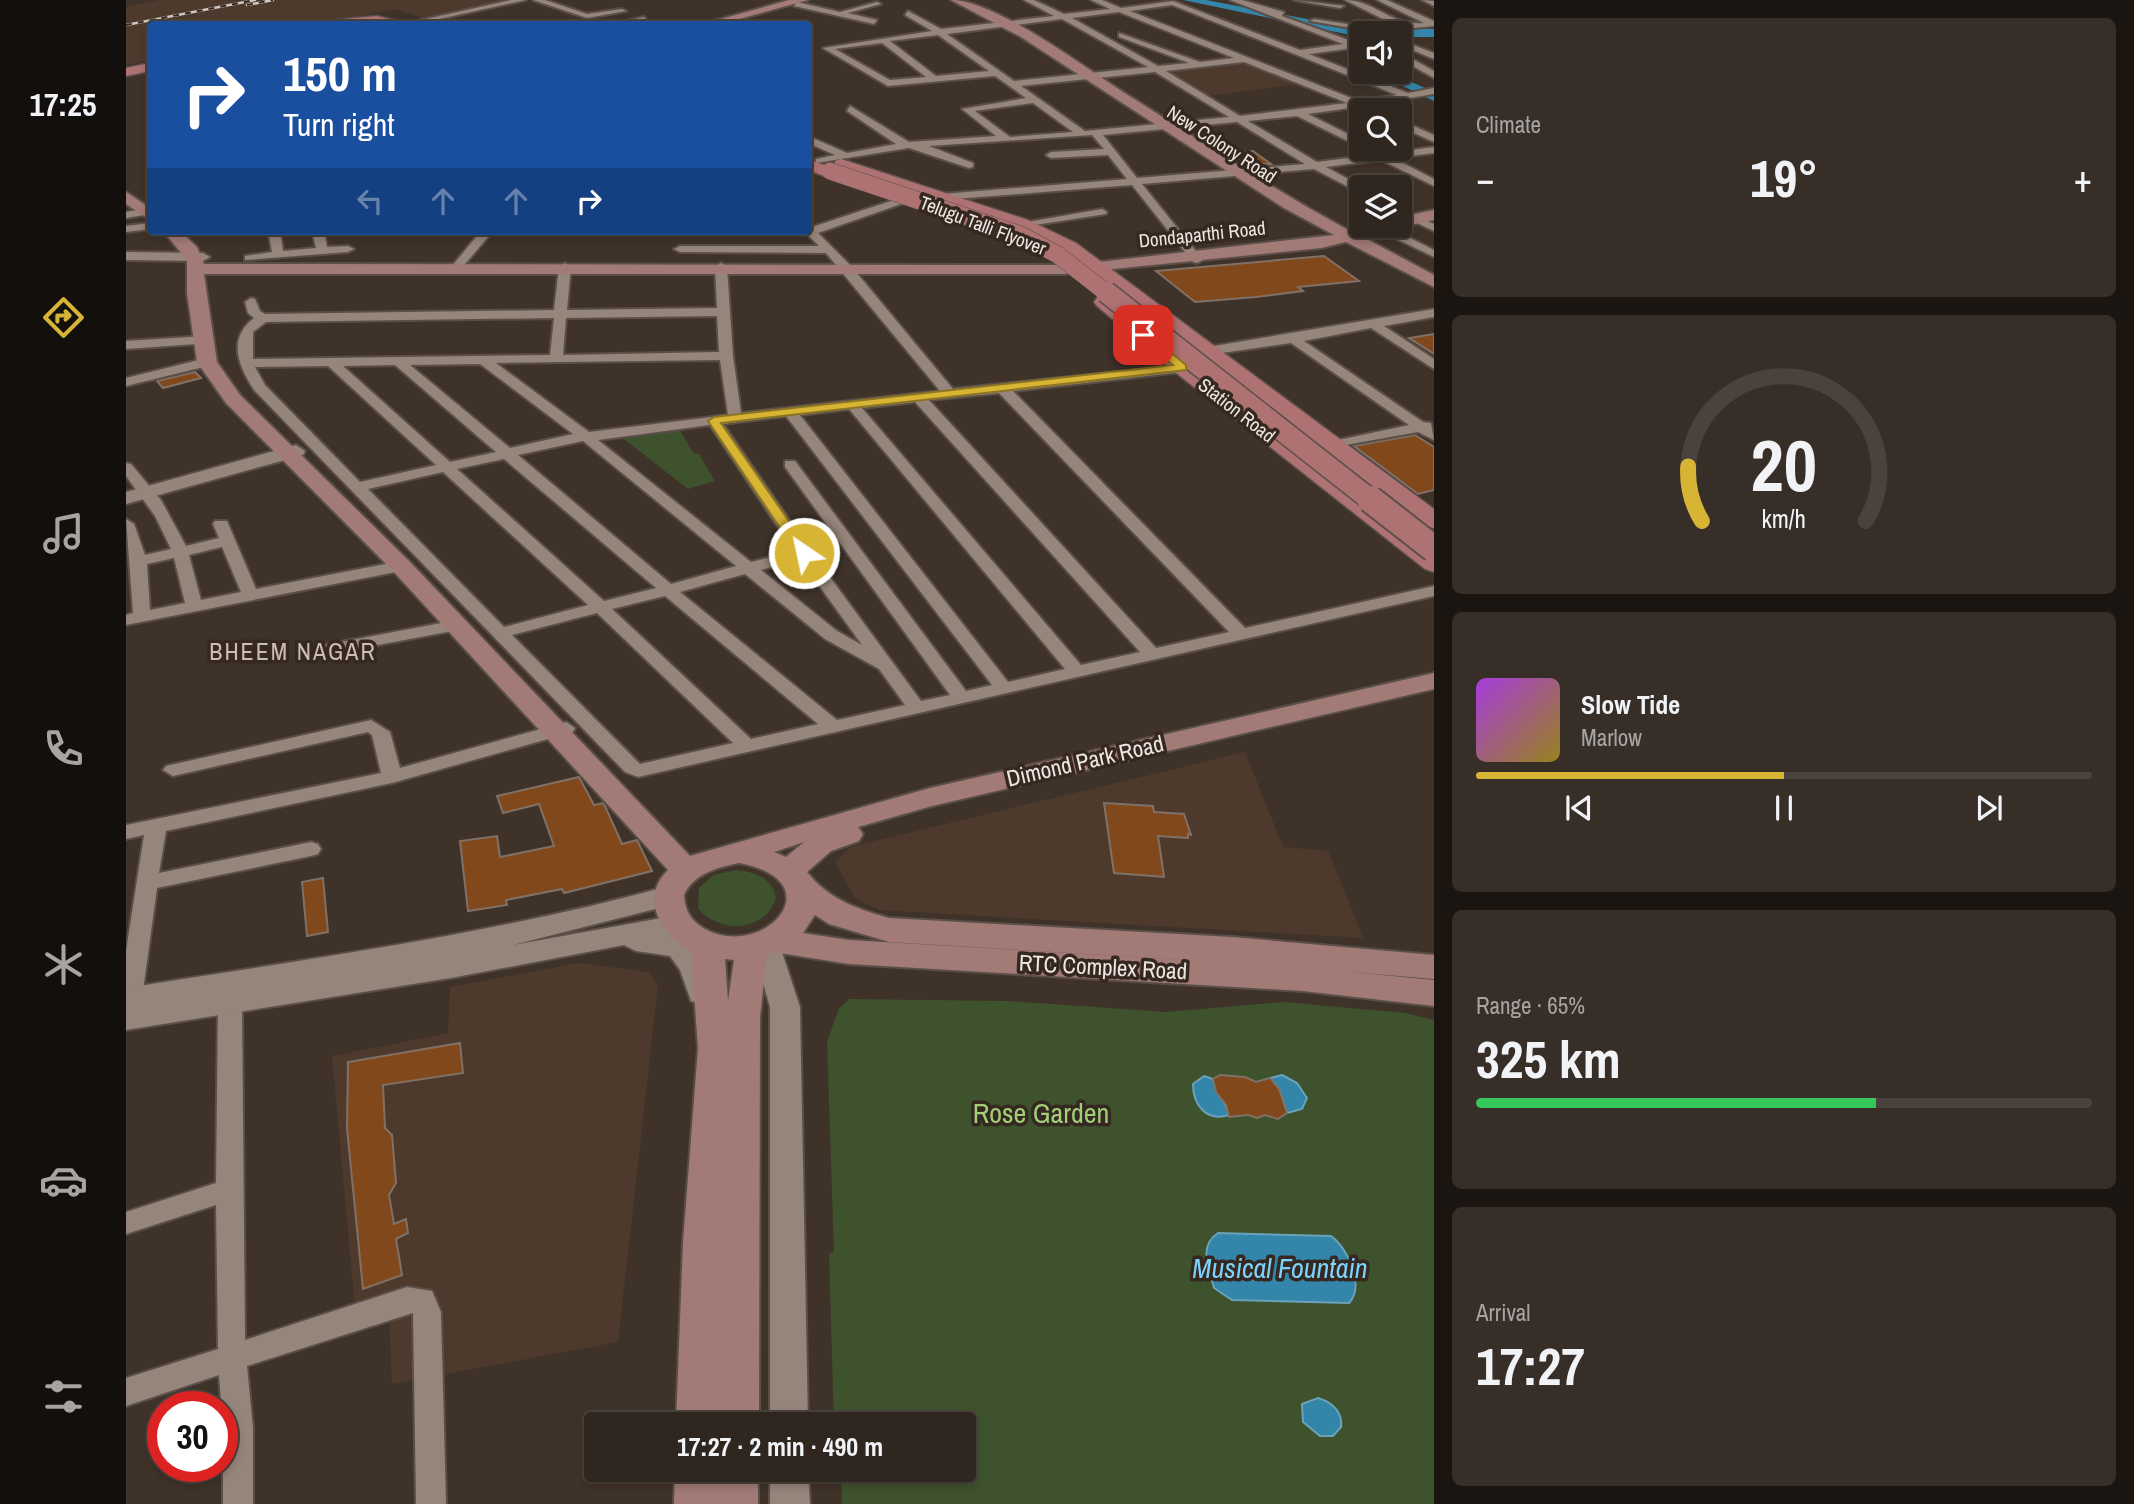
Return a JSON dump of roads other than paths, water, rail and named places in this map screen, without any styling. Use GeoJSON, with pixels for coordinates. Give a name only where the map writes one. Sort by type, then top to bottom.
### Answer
{"type":"FeatureCollection","features":[{"type":"Feature","properties":{"kind":"main road"},"geometry":{"type":"LineString","coordinates":[[721,21],[813,0]]}},
{"type":"Feature","properties":{"kind":"main road","name":"New Colony Road"},"geometry":{"type":"LineString","coordinates":[[957,0],[1003,23],[1234,174],[1434,290]]}},
{"type":"Feature","properties":{"kind":"main road"},"geometry":{"type":"LineString","coordinates":[[733,21],[799,2]]}},
{"type":"Feature","properties":{"kind":"main road"},"geometry":{"type":"LineString","coordinates":[[366,21],[384,21]]}},
{"type":"Feature","properties":{"kind":"main road"},"geometry":{"type":"LineString","coordinates":[[126,70],[147,66]]}},
{"type":"Feature","properties":{"kind":"main road"},"geometry":{"type":"LineString","coordinates":[[823,163],[834,162],[1022,224],[1055,238],[1099,267],[1434,522]]}},
{"type":"Feature","properties":{"kind":"main road","name":"Station Road"},"geometry":{"type":"LineString","coordinates":[[823,163],[819,170],[1013,238],[1065,269],[1182,368],[1434,564]]}},
{"type":"Feature","properties":{"kind":"main road","name":"Telugu Talli Flyover"},"geometry":{"type":"LineString","coordinates":[[823,163],[1019,228],[1075,256],[1434,535]]}},
{"type":"Feature","properties":{"kind":"main road","name":"Telugu Talli Flyover"},"geometry":{"type":"LineString","coordinates":[[823,163],[999,227],[1058,255],[1434,549]]}},
{"type":"Feature","properties":{"kind":"main road"},"geometry":{"type":"LineString","coordinates":[[126,191],[147,212]]}},
{"type":"Feature","properties":{"kind":"main road"},"geometry":{"type":"LineString","coordinates":[[126,197],[147,213]]}},
{"type":"Feature","properties":{"kind":"main road"},"geometry":{"type":"LineString","coordinates":[[1412,217],[1434,215]]}},
{"type":"Feature","properties":{"kind":"main road"},"geometry":{"type":"LineString","coordinates":[[175,235],[199,262],[196,293],[206,351],[233,399],[363,515],[562,730],[688,899],[726,947],[763,943],[798,918],[803,904],[796,881],[767,858],[739,853],[688,899]]}},
{"type":"Feature","properties":{"kind":"main road"},"geometry":{"type":"LineString","coordinates":[[183,235],[199,262],[213,328],[227,374],[248,403],[290,452],[562,730]]}},
{"type":"Feature","properties":{"kind":"main road"},"geometry":{"type":"LineString","coordinates":[[1099,267],[1353,238]]}},
{"type":"Feature","properties":{"kind":"main road","name":"New Colony Road"},"geometry":{"type":"LineString","coordinates":[[1350,239],[1434,282]]}},
{"type":"Feature","properties":{"kind":"main road"},"geometry":{"type":"LineString","coordinates":[[199,262],[456,268],[721,267],[954,271],[1065,269]]}},
{"type":"Feature","properties":{"kind":"main road","name":"Dimond Park Road"},"geometry":{"type":"LineString","coordinates":[[739,853],[784,837],[930,797],[1434,681]]}},
{"type":"Feature","properties":{"kind":"main road","name":"Dimond Park Road"},"geometry":{"type":"LineString","coordinates":[[796,881],[820,844],[835,837],[1434,694]]}},
{"type":"Feature","properties":{"kind":"main road","name":"RTC Complex Road"},"geometry":{"type":"LineString","coordinates":[[796,881],[839,916],[889,930],[1232,949],[1434,967]]}},
{"type":"Feature","properties":{"kind":"main road"},"geometry":{"type":"LineString","coordinates":[[688,899],[715,1048],[703,1243],[698,1412]]}},
{"type":"Feature","properties":{"kind":"main road"},"geometry":{"type":"LineString","coordinates":[[737,1412],[743,1017],[763,943]]}},
{"type":"Feature","properties":{"kind":"main road","name":"RTC Complex Road"},"geometry":{"type":"LineString","coordinates":[[763,943],[849,952],[1303,979],[1434,993]]}},
{"type":"Feature","properties":{"kind":"main road"},"geometry":{"type":"LineString","coordinates":[[696,1504],[697,1482]]}},
{"type":"Feature","properties":{"kind":"main road"},"geometry":{"type":"LineString","coordinates":[[736,1482],[736,1504]]}},
{"type":"Feature","properties":{"kind":"street"},"geometry":{"type":"LineString","coordinates":[[421,20],[522,0]]}},
{"type":"Feature","properties":{"kind":"street"},"geometry":{"type":"LineString","coordinates":[[537,0],[587,16],[622,11]]}},
{"type":"Feature","properties":{"kind":"street"},"geometry":{"type":"LineString","coordinates":[[859,0],[877,4]]}},
{"type":"Feature","properties":{"kind":"street"},"geometry":{"type":"LineString","coordinates":[[1028,0],[1065,17],[1156,69],[1349,184]]}},
{"type":"Feature","properties":{"kind":"street"},"geometry":{"type":"LineString","coordinates":[[1095,0],[1349,100]]}},
{"type":"Feature","properties":{"kind":"street"},"geometry":{"type":"LineString","coordinates":[[998,73],[884,82],[827,48],[1003,23],[1197,0]]}},
{"type":"Feature","properties":{"kind":"street"},"geometry":{"type":"LineString","coordinates":[[1234,0],[1349,42]]}},
{"type":"Feature","properties":{"kind":"street"},"geometry":{"type":"LineString","coordinates":[[1298,0],[1340,6]]}},
{"type":"Feature","properties":{"kind":"street"},"geometry":{"type":"LineString","coordinates":[[1349,0],[1393,21]]}},
{"type":"Feature","properties":{"kind":"street"},"geometry":{"type":"LineString","coordinates":[[1381,0],[1434,24]]}},
{"type":"Feature","properties":{"kind":"street"},"geometry":{"type":"LineString","coordinates":[[1426,0],[1434,4]]}},
{"type":"Feature","properties":{"kind":"street"},"geometry":{"type":"LineString","coordinates":[[799,2],[874,22]]}},
{"type":"Feature","properties":{"kind":"street"},"geometry":{"type":"LineString","coordinates":[[1169,2],[1300,53],[1422,93],[1434,103]]}},
{"type":"Feature","properties":{"kind":"street"},"geometry":{"type":"LineString","coordinates":[[839,14],[877,4],[896,3]]}},
{"type":"Feature","properties":{"kind":"street"},"geometry":{"type":"LineString","coordinates":[[908,13],[940,32],[1082,134]]}},
{"type":"Feature","properties":{"kind":"street"},"geometry":{"type":"LineString","coordinates":[[1271,13],[1349,27]]}},
{"type":"Feature","properties":{"kind":"street"},"geometry":{"type":"LineString","coordinates":[[1325,23],[1358,18]]}},
{"type":"Feature","properties":{"kind":"street"},"geometry":{"type":"LineString","coordinates":[[633,21],[643,19]]}},
{"type":"Feature","properties":{"kind":"street"},"geometry":{"type":"LineString","coordinates":[[1412,26],[1434,24]]}},
{"type":"Feature","properties":{"kind":"street"},"geometry":{"type":"LineString","coordinates":[[1122,35],[1202,65]]}},
{"type":"Feature","properties":{"kind":"street"},"geometry":{"type":"LineString","coordinates":[[882,40],[934,79]]}},
{"type":"Feature","properties":{"kind":"street"},"geometry":{"type":"LineString","coordinates":[[1014,84],[1202,65],[1349,46]]}},
{"type":"Feature","properties":{"kind":"street"},"geometry":{"type":"LineString","coordinates":[[1412,47],[1434,56]]}},
{"type":"Feature","properties":{"kind":"street"},"geometry":{"type":"LineString","coordinates":[[1412,62],[1434,75]]}},
{"type":"Feature","properties":{"kind":"street"},"geometry":{"type":"LineString","coordinates":[[1393,98],[1422,93]]}},
{"type":"Feature","properties":{"kind":"street"},"geometry":{"type":"LineString","coordinates":[[1004,138],[967,109],[1033,100]]}},
{"type":"Feature","properties":{"kind":"street"},"geometry":{"type":"LineString","coordinates":[[812,145],[823,163],[909,145],[1166,128],[1349,105]]}},
{"type":"Feature","properties":{"kind":"street"},"geometry":{"type":"LineString","coordinates":[[850,108],[892,139],[969,165]]}},
{"type":"Feature","properties":{"kind":"street"},"geometry":{"type":"LineString","coordinates":[[1298,113],[1349,138]]}},
{"type":"Feature","properties":{"kind":"street"},"geometry":{"type":"LineString","coordinates":[[1412,129],[1434,139]]}},
{"type":"Feature","properties":{"kind":"street"},"geometry":{"type":"LineString","coordinates":[[1096,133],[1196,258]]}},
{"type":"Feature","properties":{"kind":"street"},"geometry":{"type":"LineString","coordinates":[[1412,153],[1434,150]]}},
{"type":"Feature","properties":{"kind":"street"},"geometry":{"type":"LineString","coordinates":[[1051,155],[1112,152]]}},
{"type":"Feature","properties":{"kind":"street"},"geometry":{"type":"LineString","coordinates":[[942,197],[1234,174],[1353,161]]}},
{"type":"Feature","properties":{"kind":"street"},"geometry":{"type":"LineString","coordinates":[[1392,161],[1434,183]]}},
{"type":"Feature","properties":{"kind":"street"},"geometry":{"type":"LineString","coordinates":[[812,229],[904,200]]}},
{"type":"Feature","properties":{"kind":"street"},"geometry":{"type":"LineString","coordinates":[[1022,224],[1102,212]]}},
{"type":"Feature","properties":{"kind":"street"},"geometry":{"type":"LineString","coordinates":[[126,215],[147,215]]}},
{"type":"Feature","properties":{"kind":"street"},"geometry":{"type":"LineString","coordinates":[[126,229],[147,217]]}},
{"type":"Feature","properties":{"kind":"street"},"geometry":{"type":"LineString","coordinates":[[1412,220],[1434,228]]}},
{"type":"Feature","properties":{"kind":"street"},"geometry":{"type":"LineString","coordinates":[[812,232],[847,268],[949,393]]}},
{"type":"Feature","properties":{"kind":"street"},"geometry":{"type":"LineString","coordinates":[[274,235],[276,262]]}},
{"type":"Feature","properties":{"kind":"street"},"geometry":{"type":"LineString","coordinates":[[319,235],[322,251]]}},
{"type":"Feature","properties":{"kind":"street"},"geometry":{"type":"LineString","coordinates":[[456,268],[484,235]]}},
{"type":"Feature","properties":{"kind":"street"},"geometry":{"type":"LineString","coordinates":[[1405,238],[1434,254]]}},
{"type":"Feature","properties":{"kind":"street"},"geometry":{"type":"LineString","coordinates":[[249,258],[276,262],[322,251],[348,249]]}},
{"type":"Feature","properties":{"kind":"street"},"geometry":{"type":"LineString","coordinates":[[680,249],[831,250]]}},
{"type":"Feature","properties":{"kind":"street"},"geometry":{"type":"LineString","coordinates":[[126,256],[155,256],[199,262]]}},
{"type":"Feature","properties":{"kind":"street"},"geometry":{"type":"LineString","coordinates":[[556,358],[565,267]]}},
{"type":"Feature","properties":{"kind":"street"},"geometry":{"type":"LineString","coordinates":[[721,267],[726,356],[735,418]]}},
{"type":"Feature","properties":{"kind":"street"},"geometry":{"type":"LineString","coordinates":[[1065,269],[1099,267]]}},
{"type":"Feature","properties":{"kind":"street"},"geometry":{"type":"LineString","coordinates":[[251,302],[254,313],[263,318],[725,312]]}},
{"type":"Feature","properties":{"kind":"street"},"geometry":{"type":"LineString","coordinates":[[1208,351],[1434,313]]}},
{"type":"Feature","properties":{"kind":"street"},"geometry":{"type":"LineString","coordinates":[[263,318],[247,330],[243,346],[247,363],[259,387],[298,430],[358,486],[632,768],[648,770],[915,706],[1434,591]]}},
{"type":"Feature","properties":{"kind":"street"},"geometry":{"type":"LineString","coordinates":[[1373,324],[1434,365]]}},
{"type":"Feature","properties":{"kind":"street"},"geometry":{"type":"LineString","coordinates":[[1293,338],[1428,426],[1434,436]]}},
{"type":"Feature","properties":{"kind":"street"},"geometry":{"type":"LineString","coordinates":[[126,345],[206,351]]}},
{"type":"Feature","properties":{"kind":"street"},"geometry":{"type":"LineString","coordinates":[[126,382],[206,351]]}},
{"type":"Feature","properties":{"kind":"street"},"geometry":{"type":"LineString","coordinates":[[247,363],[726,356]]}},
{"type":"Feature","properties":{"kind":"street"},"geometry":{"type":"LineString","coordinates":[[329,360],[601,608],[748,747]]}},
{"type":"Feature","properties":{"kind":"street"},"geometry":{"type":"LineString","coordinates":[[483,360],[586,437],[831,635],[884,665]]}},
{"type":"Feature","properties":{"kind":"street"},"geometry":{"type":"LineString","coordinates":[[398,361],[832,726]]}},
{"type":"Feature","properties":{"kind":"street"},"geometry":{"type":"LineString","coordinates":[[358,486],[586,437],[1182,368]]}},
{"type":"Feature","properties":{"kind":"street"},"geometry":{"type":"LineString","coordinates":[[1002,388],[1242,635]]}},
{"type":"Feature","properties":{"kind":"street"},"geometry":{"type":"LineString","coordinates":[[919,398],[1152,654]]}},
{"type":"Feature","properties":{"kind":"street"},"geometry":{"type":"LineString","coordinates":[[853,406],[1076,671]]}},
{"type":"Feature","properties":{"kind":"street"},"geometry":{"type":"LineString","coordinates":[[790,412],[1003,687]]}},
{"type":"Feature","properties":{"kind":"street"},"geometry":{"type":"LineString","coordinates":[[714,421],[804,553],[915,706]]}},
{"type":"Feature","properties":{"kind":"street"},"geometry":{"type":"LineString","coordinates":[[1334,445],[1428,426]]}},
{"type":"Feature","properties":{"kind":"street"},"geometry":{"type":"LineString","coordinates":[[126,498],[290,452]]}},
{"type":"Feature","properties":{"kind":"street"},"geometry":{"type":"LineString","coordinates":[[790,464],[960,696]]}},
{"type":"Feature","properties":{"kind":"street"},"geometry":{"type":"LineString","coordinates":[[126,467],[170,523],[181,551],[194,606]]}},
{"type":"Feature","properties":{"kind":"street"},"geometry":{"type":"LineString","coordinates":[[126,524],[135,540],[139,561],[134,618],[401,566]]}},
{"type":"Feature","properties":{"kind":"street"},"geometry":{"type":"LineString","coordinates":[[221,524],[250,595]]}},
{"type":"Feature","properties":{"kind":"street"},"geometry":{"type":"LineString","coordinates":[[139,561],[228,541]]}},
{"type":"Feature","properties":{"kind":"street"},"geometry":{"type":"LineString","coordinates":[[500,633],[804,553]]}},
{"type":"Feature","properties":{"kind":"street"},"geometry":{"type":"LineString","coordinates":[[325,650],[457,625]]}},
{"type":"Feature","properties":{"kind":"street"},"geometry":{"type":"LineString","coordinates":[[173,770],[371,726],[381,732],[392,777]]}},
{"type":"Feature","properties":{"kind":"street"},"geometry":{"type":"LineString","coordinates":[[126,832],[392,777],[562,730]]}},
{"type":"Feature","properties":{"kind":"street"},"geometry":{"type":"LineString","coordinates":[[127,1006],[156,826]]}},
{"type":"Feature","properties":{"kind":"street"},"geometry":{"type":"LineString","coordinates":[[147,883],[311,849]]}},
{"type":"Feature","properties":{"kind":"street"},"geometry":{"type":"LineString","coordinates":[[127,1006],[230,1003],[608,938],[688,899]]}},
{"type":"Feature","properties":{"kind":"street"},"geometry":{"type":"LineString","coordinates":[[127,1006],[461,946],[688,899]]}},
{"type":"Feature","properties":{"kind":"street"},"geometry":{"type":"LineString","coordinates":[[608,938],[679,947],[688,955],[715,1048]]}},
{"type":"Feature","properties":{"kind":"street"},"geometry":{"type":"LineString","coordinates":[[763,943],[785,1007],[789,1412]]}},
{"type":"Feature","properties":{"kind":"street"},"geometry":{"type":"LineString","coordinates":[[230,1003],[229,1314],[239,1428],[238,1504]]}},
{"type":"Feature","properties":{"kind":"street"},"geometry":{"type":"LineString","coordinates":[[126,1223],[229,1190]]}},
{"type":"Feature","properties":{"kind":"street"},"geometry":{"type":"LineString","coordinates":[[126,1392],[407,1300],[422,1300],[427,1312],[431,1504]]}},
{"type":"Feature","properties":{"kind":"street"},"geometry":{"type":"LineString","coordinates":[[789,1482],[790,1504]]}},
{"type":"Feature","properties":{"kind":"water"},"geometry":{"type":"Polygon","coordinates":[[[1282,1075],[1297,1083],[1307,1098],[1302,1109],[1287,1113],[1279,1089],[1270,1078],[1282,1075]]]}},
{"type":"Feature","properties":{"kind":"water"},"geometry":{"type":"Polygon","coordinates":[[[1204,1076],[1213,1079],[1229,1115],[1214,1116],[1198,1105],[1193,1084],[1204,1076]]]}},
{"type":"Feature","properties":{"kind":"water","name":"Musical Fountain"},"geometry":{"type":"Polygon","coordinates":[[[1218,1233],[1331,1236],[1343,1249],[1352,1268],[1355,1277],[1354,1296],[1349,1303],[1232,1300],[1214,1288],[1208,1265],[1208,1244],[1218,1233]]]}},
{"type":"Feature","properties":{"kind":"water"},"geometry":{"type":"Polygon","coordinates":[[[1318,1398],[1332,1405],[1340,1417],[1341,1427],[1333,1436],[1320,1436],[1303,1422],[1302,1404],[1318,1398]]]}},
{"type":"Feature","properties":{"kind":"waterway"},"geometry":{"type":"LineString","coordinates":[[1189,0],[1360,33],[1434,33]]}},
{"type":"Feature","properties":{"kind":"waterway"},"geometry":{"type":"LineString","coordinates":[[1405,84],[1434,97]]}},
{"type":"Feature","properties":{"kind":"railway"},"geometry":{"type":"LineString","coordinates":[[126,25],[255,0]]}},
{"type":"Feature","properties":{"kind":"railway"},"geometry":{"type":"LineString","coordinates":[[247,5],[273,0]]}},
{"type":"Feature","properties":{"kind":"district","name":"BHEEM NAGAR"},"geometry":{"type":"Point","coordinates":[293,652]}},
{"type":"Feature","properties":{"kind":"park label","name":"Rose Garden"},"geometry":{"type":"Point","coordinates":[1041,1113]}}]}
